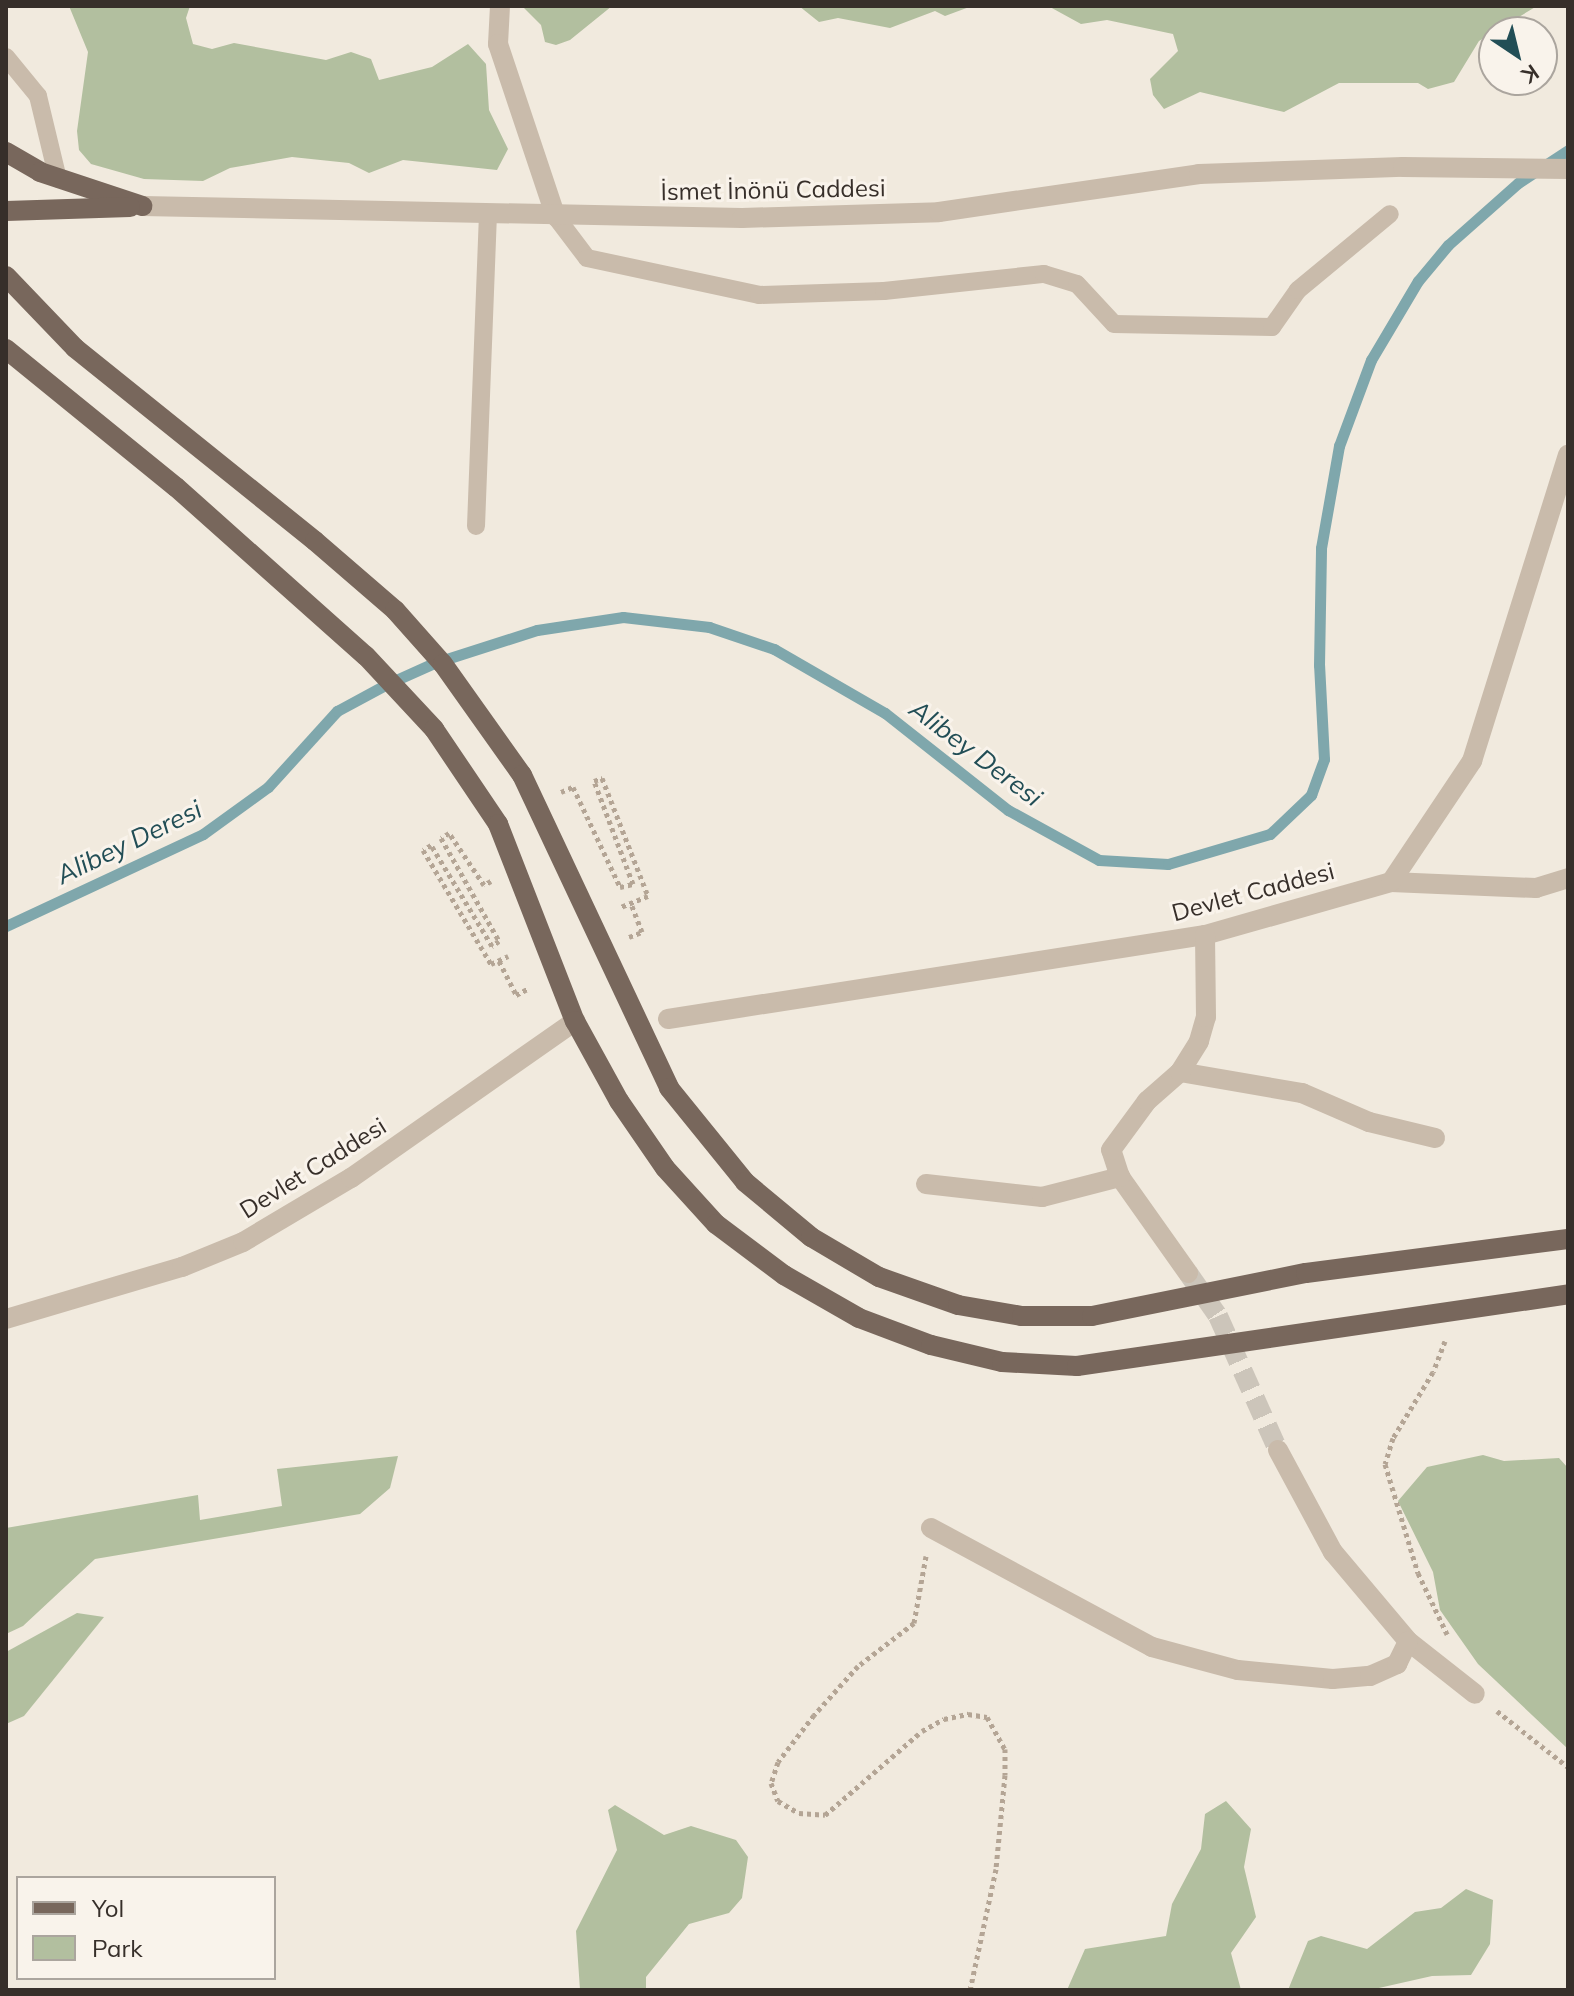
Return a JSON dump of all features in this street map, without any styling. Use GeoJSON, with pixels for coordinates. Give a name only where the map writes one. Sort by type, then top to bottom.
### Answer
{"type":"FeatureCollection","features":[{"type":"Feature","properties":{"kind":"main road"},"geometry":{"type":"LineString","coordinates":[[6,152],[58,179],[142,206]]}},
{"type":"Feature","properties":{"kind":"main road"},"geometry":{"type":"LineString","coordinates":[[6,211],[142,206]]}},
{"type":"Feature","properties":{"kind":"main road"},"geometry":{"type":"LineString","coordinates":[[6,276],[33,310],[75,348],[315,541],[415,633],[476,708],[522,775],[566,861],[632,1018],[669,1088],[745,1182],[811,1237],[879,1277],[958,1305],[1022,1316],[1092,1316],[1306,1273],[1568,1239]]}},
{"type":"Feature","properties":{"kind":"main road"},"geometry":{"type":"LineString","coordinates":[[6,349],[176,487],[366,656],[434,729],[498,824],[575,1021],[626,1113],[665,1168],[716,1224],[797,1282],[859,1318],[931,1345],[1002,1362],[1077,1366],[1160,1357],[1232,1341],[1568,1294]]}},
{"type":"Feature","properties":{"kind":"street"},"geometry":{"type":"LineString","coordinates":[[500,6],[498,44],[556,217]]}},
{"type":"Feature","properties":{"kind":"street","name":"İsmet İnönü Caddesi"},"geometry":{"type":"LineString","coordinates":[[142,206],[556,217],[939,212],[1199,174],[1403,167],[1568,169]]}},
{"type":"Feature","properties":{"kind":"street"},"geometry":{"type":"LineString","coordinates":[[1391,882],[1472,761],[1567,462]]}},
{"type":"Feature","properties":{"kind":"street","name":"Devlet Caddesi"},"geometry":{"type":"LineString","coordinates":[[668,1019],[1205,935],[1391,882],[1536,888],[1568,878]]}},
{"type":"Feature","properties":{"kind":"street"},"geometry":{"type":"LineString","coordinates":[[1188,1273],[1120,1177],[1111,1150],[1116,1140],[1180,1072],[1199,1041],[1206,1017],[1205,935]]}},
{"type":"Feature","properties":{"kind":"street","name":"Devlet Caddesi"},"geometry":{"type":"LineString","coordinates":[[6,1319],[182,1267],[243,1242],[339,1186],[575,1021]]}},
{"type":"Feature","properties":{"kind":"street"},"geometry":{"type":"LineString","coordinates":[[1180,1072],[1302,1093],[1369,1122],[1435,1138]]}},
{"type":"Feature","properties":{"kind":"street"},"geometry":{"type":"LineString","coordinates":[[926,1184],[1042,1197],[1120,1177]]}},
{"type":"Feature","properties":{"kind":"street"},"geometry":{"type":"LineString","coordinates":[[1278,1450],[1317,1530],[1408,1641],[1475,1694]]}},
{"type":"Feature","properties":{"kind":"street"},"geometry":{"type":"LineString","coordinates":[[931,1528],[1152,1647],[1238,1670],[1333,1679],[1370,1676],[1397,1664],[1408,1641]]}},
{"type":"Feature","properties":{"kind":"lane"},"geometry":{"type":"LineString","coordinates":[[6,57],[38,96],[58,179]]}},
{"type":"Feature","properties":{"kind":"lane"},"geometry":{"type":"LineString","coordinates":[[556,217],[587,258],[759,295],[884,291],[1044,274],[1077,284],[1114,324],[1272,327],[1298,290],[1390,214]]}},
{"type":"Feature","properties":{"kind":"lane"},"geometry":{"type":"LineString","coordinates":[[476,526],[488,215]]}},
{"type":"Feature","properties":{"kind":"path"},"geometry":{"type":"LineString","coordinates":[[567,806],[561,791],[573,787],[620,887],[633,884],[594,781],[602,778],[648,896],[619,908]]}},
{"type":"Feature","properties":{"kind":"path"},"geometry":{"type":"LineString","coordinates":[[484,885],[449,833],[441,838],[499,941],[492,946],[431,845],[423,850],[491,964],[508,956]]}},
{"type":"Feature","properties":{"kind":"path"},"geometry":{"type":"LineString","coordinates":[[621,940],[642,932],[631,903]]}},
{"type":"Feature","properties":{"kind":"path"},"geometry":{"type":"LineString","coordinates":[[499,961],[516,995],[529,988]]}},
{"type":"Feature","properties":{"kind":"path"},"geometry":{"type":"LineString","coordinates":[[1450,1640],[1418,1573],[1385,1464],[1393,1438],[1433,1372],[1457,1308]]}},
{"type":"Feature","properties":{"kind":"path"},"geometry":{"type":"LineString","coordinates":[[931,1528],[914,1623],[858,1666],[814,1715],[778,1762],[771,1783],[778,1801],[799,1813],[825,1815],[922,1731],[944,1719],[968,1714],[987,1717],[1005,1749],[1005,1775],[996,1869],[970,1990]]}},
{"type":"Feature","properties":{"kind":"path"},"geometry":{"type":"LineString","coordinates":[[1475,1694],[1568,1767]]}},
{"type":"Feature","properties":{"kind":"green space"},"geometry":{"type":"Polygon","coordinates":[[[69,6],[190,6],[186,18],[193,44],[212,49],[234,43],[326,60],[351,52],[371,59],[379,80],[432,67],[468,44],[486,64],[489,110],[508,149],[497,170],[403,160],[369,173],[349,163],[292,157],[230,168],[203,181],[144,179],[91,164],[79,150],[77,131],[88,52],[69,6]]]}},
{"type":"Feature","properties":{"kind":"green space"},"geometry":{"type":"Polygon","coordinates":[[[612,6],[570,40],[556,45],[545,42],[541,25],[523,7],[612,6]]]}},
{"type":"Feature","properties":{"kind":"green space"},"geometry":{"type":"Polygon","coordinates":[[[799,6],[972,6],[945,16],[935,11],[890,28],[838,18],[819,22],[799,6]]]}},
{"type":"Feature","properties":{"kind":"green space"},"geometry":{"type":"Polygon","coordinates":[[[1037,6],[1537,6],[1520,16],[1478,16],[1478,43],[1454,82],[1428,89],[1418,83],[1339,83],[1284,112],[1200,92],[1164,109],[1153,95],[1150,79],[1178,51],[1173,34],[1107,20],[1081,24],[1050,7],[1037,6]]]}},
{"type":"Feature","properties":{"kind":"green space"},"geometry":{"type":"Polygon","coordinates":[[[1483,1455],[1504,1461],[1559,1458],[1568,1468],[1568,1749],[1478,1664],[1440,1610],[1433,1572],[1398,1501],[1427,1467],[1483,1455]]]}},
{"type":"Feature","properties":{"kind":"green space"},"geometry":{"type":"Polygon","coordinates":[[[398,1456],[390,1488],[360,1514],[95,1559],[23,1626],[6,1634],[6,1528],[198,1495],[200,1520],[282,1506],[277,1469],[398,1456]]]}},
{"type":"Feature","properties":{"kind":"green space"},"geometry":{"type":"Polygon","coordinates":[[[77,1613],[104,1617],[24,1716],[6,1724],[6,1652],[77,1613]]]}},
{"type":"Feature","properties":{"kind":"green space"},"geometry":{"type":"Polygon","coordinates":[[[1226,1801],[1251,1829],[1244,1867],[1256,1917],[1231,1953],[1241,1990],[1067,1990],[1085,1949],[1166,1936],[1172,1904],[1201,1849],[1205,1814],[1226,1801]]]}},
{"type":"Feature","properties":{"kind":"green space"},"geometry":{"type":"Polygon","coordinates":[[[615,1805],[664,1835],[691,1826],[736,1840],[748,1857],[742,1898],[729,1913],[689,1924],[646,1977],[646,1990],[580,1990],[576,1931],[617,1850],[608,1810],[615,1805]]]}},
{"type":"Feature","properties":{"kind":"green space"},"geometry":{"type":"Polygon","coordinates":[[[1466,1889],[1493,1900],[1490,1944],[1471,1975],[1432,1976],[1370,1990],[1288,1990],[1308,1941],[1321,1936],[1367,1949],[1415,1912],[1441,1908],[1466,1889]]]}},
{"type":"Feature","properties":{"kind":"waterway","name":"Alibey Deresi"},"geometry":{"type":"LineString","coordinates":[[6,926],[203,834],[268,787],[337,711],[385,685],[434,663],[537,630],[623,617],[709,627],[774,649],[885,713],[1008,810],[1099,860],[1168,864],[1270,834],[1311,795],[1324,759],[1319,665],[1321,548],[1339,446],[1371,360],[1418,281],[1448,245],[1518,183],[1568,150]]}},
{"type":"Feature","properties":{"kind":"tunnel"},"geometry":{"type":"LineString","coordinates":[[1188,1273],[1218,1316],[1278,1450]]}}]}
